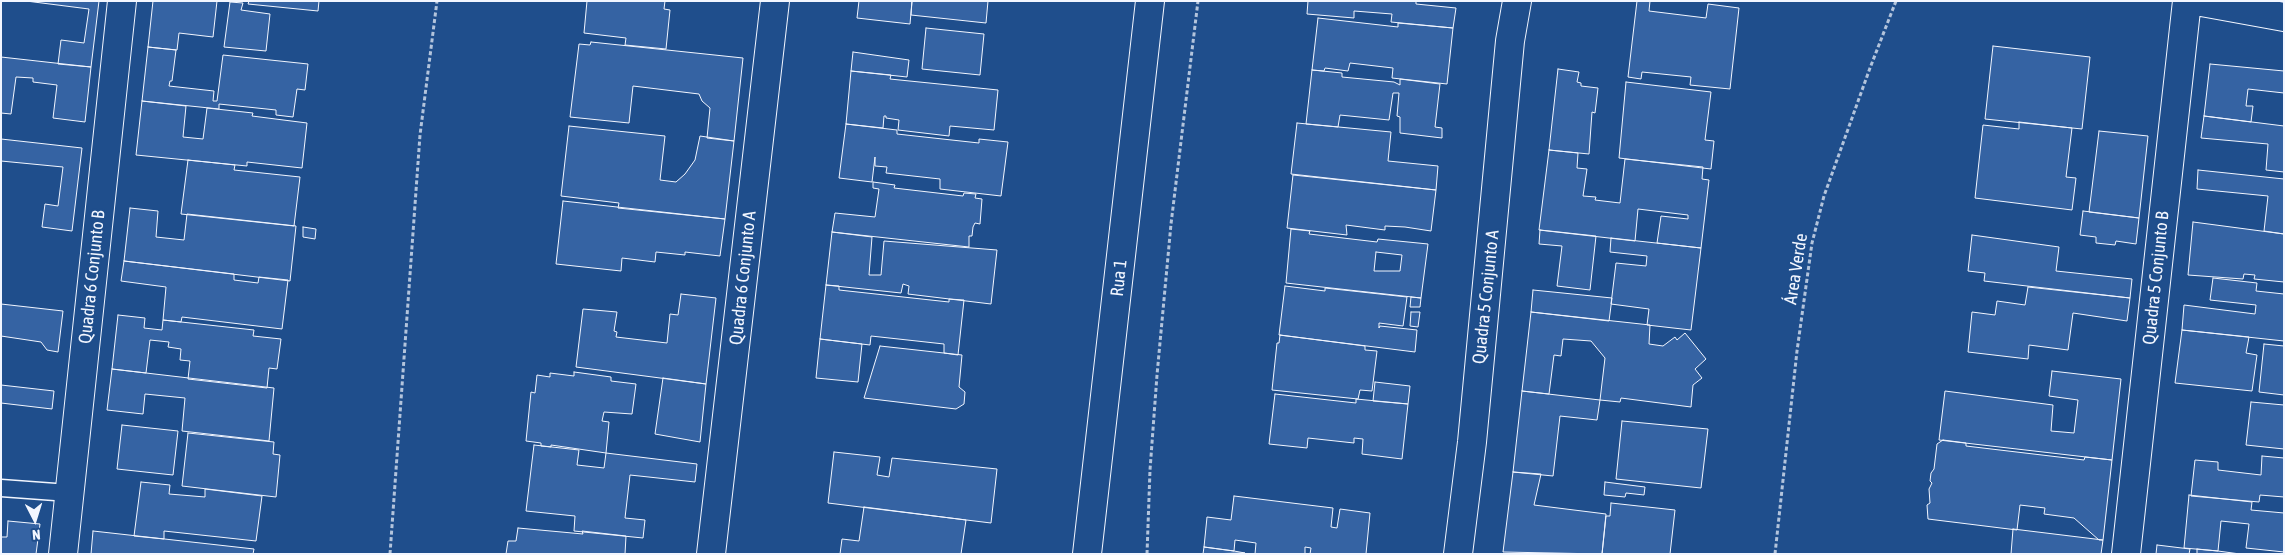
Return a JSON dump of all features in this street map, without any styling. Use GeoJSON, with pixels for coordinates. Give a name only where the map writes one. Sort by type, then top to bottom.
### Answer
{"type":"FeatureCollection","features":[{"type":"Feature","properties":{"kind":"street","name":"Quadra 6 Conjunto B"},"geometry":{"type":"LineString","coordinates":[[62,554],[122,1]]}},
{"type":"Feature","properties":{"kind":"street","name":"Quadra 6 Conjunto A"},"geometry":{"type":"LineString","coordinates":[[711,554],[775,1]]}},
{"type":"Feature","properties":{"kind":"street","name":"Rua 1"},"geometry":{"type":"LineString","coordinates":[[1087,554],[1150,1]]}},
{"type":"Feature","properties":{"kind":"street","name":"Quadra 5 Conjunto A"},"geometry":{"type":"LineString","coordinates":[[1458,554],[1472,442],[1510,41],[1517,1]]}},
{"type":"Feature","properties":{"kind":"street","name":"Quadra 5 Conjunto B"},"geometry":{"type":"LineString","coordinates":[[2126,554],[2187,1]]}},
{"type":"Feature","properties":{"kind":"street"},"geometry":{"type":"LineString","coordinates":[[2196,1],[2284,17]]}},
{"type":"Feature","properties":{"kind":"lane"},"geometry":{"type":"LineString","coordinates":[[1,488],[69,493]]}},
{"type":"Feature","properties":{"kind":"path"},"geometry":{"type":"LineString","coordinates":[[390,554],[420,135],[437,1]]}},
{"type":"Feature","properties":{"kind":"path"},"geometry":{"type":"LineString","coordinates":[[1148,554],[1150,470],[1156,376],[1171,224],[1198,1]]}},
{"type":"Feature","properties":{"kind":"path","name":"Área Verde"},"geometry":{"type":"LineString","coordinates":[[1775,554],[1797,351],[1812,243],[1824,196],[1896,1]]}},
{"type":"Feature","properties":{"kind":"building"},"geometry":{"type":"Polygon","coordinates":[[[26,1],[99,1],[91,67],[58,64],[61,40],[84,43],[89,9],[26,1]]]}},
{"type":"Feature","properties":{"kind":"building"},"geometry":{"type":"Polygon","coordinates":[[[153,1],[217,1],[213,37],[179,33],[177,50],[148,47],[153,1]]]}},
{"type":"Feature","properties":{"kind":"building"},"geometry":{"type":"Polygon","coordinates":[[[249,1],[319,1],[318,11],[248,4],[249,1]]]}},
{"type":"Feature","properties":{"kind":"building"},"geometry":{"type":"Polygon","coordinates":[[[587,1],[665,1],[664,9],[670,10],[666,49],[625,45],[626,38],[584,33],[587,1]]]}},
{"type":"Feature","properties":{"kind":"building"},"geometry":{"type":"Polygon","coordinates":[[[859,1],[912,1],[910,24],[857,18],[859,1]]]}},
{"type":"Feature","properties":{"kind":"building"},"geometry":{"type":"Polygon","coordinates":[[[912,1],[988,1],[986,23],[911,15],[912,1]]]}},
{"type":"Feature","properties":{"kind":"building"},"geometry":{"type":"Polygon","coordinates":[[[1308,1],[1416,1],[1416,4],[1456,8],[1453,28],[1391,22],[1392,14],[1354,11],[1354,18],[1307,14],[1308,1]]]}},
{"type":"Feature","properties":{"kind":"building"},"geometry":{"type":"Polygon","coordinates":[[[1637,1],[1650,1],[1649,11],[1706,18],[1708,4],[1739,8],[1730,89],[1690,85],[1691,77],[1642,72],[1641,79],[1628,77],[1637,1]]]}},
{"type":"Feature","properties":{"kind":"building"},"geometry":{"type":"Polygon","coordinates":[[[230,2],[243,3],[241,10],[270,14],[266,51],[224,47],[230,2]]]}},
{"type":"Feature","properties":{"kind":"building"},"geometry":{"type":"Polygon","coordinates":[[[1318,18],[1398,27],[1398,23],[1453,28],[1447,84],[1392,78],[1393,68],[1350,63],[1348,71],[1325,68],[1324,71],[1312,70],[1318,18]]]}},
{"type":"Feature","properties":{"kind":"building"},"geometry":{"type":"Polygon","coordinates":[[[926,28],[984,34],[980,75],[922,69],[926,28]]]}},
{"type":"Feature","properties":{"kind":"building"},"geometry":{"type":"Polygon","coordinates":[[[591,42],[743,58],[734,141],[707,138],[710,108],[702,101],[699,94],[633,86],[629,123],[570,117],[579,44],[590,45],[591,42]]]}},
{"type":"Feature","properties":{"kind":"building"},"geometry":{"type":"Polygon","coordinates":[[[1993,46],[2090,57],[2082,129],[1985,119],[1993,46]]]}},
{"type":"Feature","properties":{"kind":"building"},"geometry":{"type":"Polygon","coordinates":[[[148,47],[176,50],[172,81],[170,81],[169,86],[214,91],[213,101],[217,101],[223,55],[308,64],[305,90],[297,89],[293,117],[276,115],[276,110],[219,104],[219,109],[142,101],[148,47]]]}},
{"type":"Feature","properties":{"kind":"building"},"geometry":{"type":"Polygon","coordinates":[[[853,52],[909,60],[907,77],[851,71],[853,52]]]}},
{"type":"Feature","properties":{"kind":"building"},"geometry":{"type":"Polygon","coordinates":[[[1,57],[91,67],[85,122],[53,118],[57,85],[33,82],[33,78],[16,77],[11,114],[1,113],[1,57]]]}},
{"type":"Feature","properties":{"kind":"building"},"geometry":{"type":"Polygon","coordinates":[[[2210,64],[2284,71],[2284,93],[2248,89],[2246,106],[2253,106],[2251,122],[2204,116],[2210,64]]]}},
{"type":"Feature","properties":{"kind":"building"},"geometry":{"type":"Polygon","coordinates":[[[1558,69],[1579,72],[1577,82],[1581,83],[1581,86],[1598,88],[1595,113],[1592,112],[1589,154],[1549,150],[1558,69]]]}},
{"type":"Feature","properties":{"kind":"building"},"geometry":{"type":"Polygon","coordinates":[[[1312,70],[1342,73],[1342,77],[1394,82],[1400,85],[1400,79],[1440,84],[1435,127],[1442,128],[1442,138],[1400,133],[1400,117],[1397,116],[1399,93],[1393,93],[1389,120],[1340,115],[1338,127],[1306,124],[1312,70]]]}},
{"type":"Feature","properties":{"kind":"building"},"geometry":{"type":"Polygon","coordinates":[[[851,71],[891,75],[890,79],[998,90],[994,130],[950,126],[949,136],[898,130],[899,120],[886,118],[886,116],[884,116],[883,128],[846,124],[851,71]]]}},
{"type":"Feature","properties":{"kind":"building"},"geometry":{"type":"Polygon","coordinates":[[[1626,82],[1711,92],[1705,140],[1714,141],[1711,169],[1619,158],[1626,82]]]}},
{"type":"Feature","properties":{"kind":"building"},"geometry":{"type":"Polygon","coordinates":[[[142,101],[186,106],[183,137],[203,139],[207,108],[253,113],[252,116],[307,123],[302,168],[247,162],[247,166],[136,155],[142,101]]]}},
{"type":"Feature","properties":{"kind":"building"},"geometry":{"type":"Polygon","coordinates":[[[2204,116],[2284,126],[2284,172],[2266,170],[2268,144],[2201,138],[2204,116]]]}},
{"type":"Feature","properties":{"kind":"building"},"geometry":{"type":"Polygon","coordinates":[[[2019,122],[2072,128],[2066,177],[2076,178],[2072,210],[1975,198],[1983,125],[2019,129],[2019,122]]]}},
{"type":"Feature","properties":{"kind":"building"},"geometry":{"type":"Polygon","coordinates":[[[1297,123],[1391,132],[1388,161],[1438,166],[1436,190],[1291,174],[1297,123]]]}},
{"type":"Feature","properties":{"kind":"building"},"geometry":{"type":"Polygon","coordinates":[[[846,124],[897,130],[897,134],[979,143],[979,139],[1008,142],[1001,196],[940,189],[940,179],[886,173],[887,167],[875,166],[875,157],[872,182],[839,178],[846,124]]]}},
{"type":"Feature","properties":{"kind":"building"},"geometry":{"type":"Polygon","coordinates":[[[569,126],[665,136],[660,180],[676,182],[685,174],[695,160],[700,136],[734,141],[725,219],[618,208],[619,203],[561,196],[569,126]]]}},
{"type":"Feature","properties":{"kind":"building"},"geometry":{"type":"Polygon","coordinates":[[[2099,131],[2148,136],[2139,218],[2089,212],[2099,131]]]}},
{"type":"Feature","properties":{"kind":"building"},"geometry":{"type":"Polygon","coordinates":[[[1,139],[82,148],[72,231],[42,227],[45,204],[58,206],[63,167],[1,161],[1,139]]]}},
{"type":"Feature","properties":{"kind":"building"},"geometry":{"type":"Polygon","coordinates":[[[1549,150],[1578,153],[1577,168],[1587,169],[1583,196],[1596,197],[1595,200],[1620,203],[1625,159],[1703,167],[1702,179],[1709,180],[1701,248],[1657,243],[1661,216],[1688,219],[1688,215],[1638,209],[1635,241],[1539,230],[1549,150]]]}},
{"type":"Feature","properties":{"kind":"building"},"geometry":{"type":"Polygon","coordinates":[[[188,160],[235,165],[234,170],[300,177],[294,226],[181,214],[188,160]]]}},
{"type":"Feature","properties":{"kind":"building"},"geometry":{"type":"Polygon","coordinates":[[[2198,170],[2284,179],[2284,234],[2264,231],[2268,196],[2197,189],[2198,170]]]}},
{"type":"Feature","properties":{"kind":"building"},"geometry":{"type":"Polygon","coordinates":[[[1293,175],[1436,190],[1431,231],[1385,226],[1385,230],[1346,225],[1347,235],[1287,228],[1293,175]]]}},
{"type":"Feature","properties":{"kind":"building"},"geometry":{"type":"Polygon","coordinates":[[[873,182],[895,185],[894,188],[963,196],[964,193],[976,194],[975,198],[982,199],[980,224],[975,223],[973,227],[972,236],[969,236],[969,247],[832,232],[835,213],[875,217],[879,189],[873,188],[873,182]]]}},
{"type":"Feature","properties":{"kind":"building"},"geometry":{"type":"Polygon","coordinates":[[[563,201],[725,219],[720,256],[685,252],[685,255],[656,252],[655,262],[622,258],[621,271],[556,264],[563,201]]]}},
{"type":"Feature","properties":{"kind":"building"},"geometry":{"type":"Polygon","coordinates":[[[130,208],[158,211],[156,237],[184,240],[187,214],[296,226],[290,281],[124,261],[130,208]]]}},
{"type":"Feature","properties":{"kind":"building"},"geometry":{"type":"Polygon","coordinates":[[[2083,211],[2139,218],[2136,244],[2116,241],[2115,245],[2096,243],[2096,237],[2080,235],[2083,211]]]}},
{"type":"Feature","properties":{"kind":"building"},"geometry":{"type":"Polygon","coordinates":[[[2193,222],[2284,234],[2284,282],[2254,279],[2255,275],[2244,274],[2243,279],[2188,275],[2193,222]]]}},
{"type":"Feature","properties":{"kind":"building"},"geometry":{"type":"Polygon","coordinates":[[[303,227],[316,229],[315,239],[303,237],[303,227]]]}},
{"type":"Feature","properties":{"kind":"building"},"geometry":{"type":"Polygon","coordinates":[[[1291,229],[1310,231],[1309,234],[1377,242],[1378,239],[1428,244],[1421,298],[1286,283],[1291,229]],[[1376,252],[1374,271],[1400,271],[1402,255],[1376,252]]]}},
{"type":"Feature","properties":{"kind":"building"},"geometry":{"type":"Polygon","coordinates":[[[1540,230],[1596,236],[1590,290],[1557,286],[1562,246],[1539,244],[1540,230]]]}},
{"type":"Feature","properties":{"kind":"building"},"geometry":{"type":"Polygon","coordinates":[[[832,232],[872,237],[869,275],[881,275],[884,241],[997,250],[991,304],[908,294],[909,286],[903,284],[901,293],[826,285],[832,232]]]}},
{"type":"Feature","properties":{"kind":"building"},"geometry":{"type":"Polygon","coordinates":[[[1972,235],[2059,247],[2056,271],[2132,279],[2130,298],[1984,281],[1985,273],[1968,271],[1972,235]]]}},
{"type":"Feature","properties":{"kind":"building"},"geometry":{"type":"Polygon","coordinates":[[[1611,238],[1701,248],[1691,330],[1647,325],[1649,309],[1611,304],[1616,263],[1646,266],[1647,256],[1610,252],[1611,238]]]}},
{"type":"Feature","properties":{"kind":"building"},"geometry":{"type":"Polygon","coordinates":[[[124,261],[234,274],[234,280],[258,283],[259,277],[288,280],[282,329],[182,317],[181,322],[163,320],[166,287],[121,281],[124,261]]]}},
{"type":"Feature","properties":{"kind":"building"},"geometry":{"type":"Polygon","coordinates":[[[2213,278],[2257,283],[2256,291],[2284,294],[2284,341],[2182,330],[2184,305],[2255,314],[2256,305],[2210,300],[2213,278]]]}},
{"type":"Feature","properties":{"kind":"building"},"geometry":{"type":"Polygon","coordinates":[[[826,285],[839,286],[839,290],[949,302],[949,299],[964,300],[958,355],[944,353],[944,344],[871,336],[870,345],[820,339],[826,285]]]}},
{"type":"Feature","properties":{"kind":"building"},"geometry":{"type":"Polygon","coordinates":[[[1285,286],[1325,291],[1325,288],[1407,297],[1403,326],[1379,323],[1379,328],[1380,326],[1417,330],[1415,352],[1279,335],[1285,286]]]}},
{"type":"Feature","properties":{"kind":"building"},"geometry":{"type":"Polygon","coordinates":[[[2028,287],[2130,298],[2127,321],[2073,313],[2068,350],[2029,345],[2028,359],[1968,352],[1972,312],[1995,315],[1997,301],[2025,305],[2028,287]]]}},
{"type":"Feature","properties":{"kind":"building"},"geometry":{"type":"Polygon","coordinates":[[[1533,290],[1612,298],[1609,321],[1531,312],[1533,290]]]}},
{"type":"Feature","properties":{"kind":"building"},"geometry":{"type":"Polygon","coordinates":[[[681,294],[716,298],[706,384],[576,367],[583,309],[617,312],[614,331],[617,332],[616,337],[667,343],[670,314],[678,315],[681,294]]]}},
{"type":"Feature","properties":{"kind":"building"},"geometry":{"type":"Polygon","coordinates":[[[1411,297],[1421,298],[1420,307],[1410,307],[1411,297]]]}},
{"type":"Feature","properties":{"kind":"building"},"geometry":{"type":"Polygon","coordinates":[[[1,304],[63,311],[58,352],[47,350],[41,342],[1,336],[1,304]]]}},
{"type":"Feature","properties":{"kind":"building"},"geometry":{"type":"Polygon","coordinates":[[[1411,312],[1420,312],[1418,327],[1410,326],[1411,312]]]}},
{"type":"Feature","properties":{"kind":"building"},"geometry":{"type":"Polygon","coordinates":[[[1531,312],[1650,325],[1649,344],[1663,346],[1675,337],[1677,340],[1685,333],[1706,359],[1695,369],[1702,378],[1693,385],[1691,407],[1621,398],[1620,402],[1600,400],[1605,358],[1591,341],[1563,339],[1561,356],[1554,355],[1549,394],[1522,391],[1531,312]]]}},
{"type":"Feature","properties":{"kind":"building"},"geometry":{"type":"Polygon","coordinates":[[[118,315],[145,318],[144,328],[162,330],[163,320],[254,330],[253,336],[281,339],[277,369],[269,368],[267,388],[188,379],[190,361],[180,360],[181,349],[168,347],[169,342],[150,340],[146,373],[112,369],[118,315]]]}},
{"type":"Feature","properties":{"kind":"building"},"geometry":{"type":"Polygon","coordinates":[[[2182,330],[2249,337],[2246,353],[2257,355],[2252,391],[2175,383],[2182,330]]]}},
{"type":"Feature","properties":{"kind":"building"},"geometry":{"type":"Polygon","coordinates":[[[1280,335],[1365,346],[1365,350],[1377,351],[1372,391],[1360,390],[1358,399],[1272,390],[1277,343],[1279,343],[1280,335]]]}},
{"type":"Feature","properties":{"kind":"building"},"geometry":{"type":"Polygon","coordinates":[[[820,339],[862,344],[858,382],[816,378],[820,339]]]}},
{"type":"Feature","properties":{"kind":"building"},"geometry":{"type":"Polygon","coordinates":[[[2264,344],[2284,346],[2284,395],[2259,392],[2264,344]]]}},
{"type":"Feature","properties":{"kind":"building"},"geometry":{"type":"Polygon","coordinates":[[[880,346],[962,355],[959,387],[965,392],[964,404],[956,409],[864,398],[880,346]]]}},
{"type":"Feature","properties":{"kind":"building"},"geometry":{"type":"Polygon","coordinates":[[[112,369],[274,388],[269,441],[182,431],[185,398],[145,394],[143,414],[107,410],[112,369]]]}},
{"type":"Feature","properties":{"kind":"building"},"geometry":{"type":"Polygon","coordinates":[[[2052,371],[2121,379],[2112,460],[1939,440],[1945,391],[2053,405],[2051,431],[2074,433],[2078,400],[2049,396],[2052,371]]]}},
{"type":"Feature","properties":{"kind":"building"},"geometry":{"type":"Polygon","coordinates":[[[574,372],[611,377],[611,381],[636,384],[632,414],[604,412],[602,421],[609,422],[606,453],[551,445],[551,447],[541,446],[541,443],[526,441],[531,392],[535,393],[537,375],[550,377],[550,373],[574,376],[574,372]]]}},
{"type":"Feature","properties":{"kind":"building"},"geometry":{"type":"Polygon","coordinates":[[[663,378],[706,384],[700,442],[655,434],[663,378]]]}},
{"type":"Feature","properties":{"kind":"building"},"geometry":{"type":"Polygon","coordinates":[[[1375,382],[1410,386],[1408,404],[1373,401],[1375,382]]]}},
{"type":"Feature","properties":{"kind":"building"},"geometry":{"type":"Polygon","coordinates":[[[1,385],[54,391],[52,409],[1,403],[1,385]]]}},
{"type":"Feature","properties":{"kind":"building"},"geometry":{"type":"Polygon","coordinates":[[[1522,391],[1600,400],[1597,420],[1560,416],[1553,476],[1513,472],[1522,391]]]}},
{"type":"Feature","properties":{"kind":"building"},"geometry":{"type":"Polygon","coordinates":[[[1275,394],[1356,403],[1356,399],[1408,404],[1402,459],[1362,454],[1363,439],[1354,438],[1354,443],[1308,438],[1307,448],[1269,444],[1275,394]]]}},
{"type":"Feature","properties":{"kind":"building"},"geometry":{"type":"Polygon","coordinates":[[[2251,402],[2284,405],[2284,449],[2246,445],[2251,402]]]}},
{"type":"Feature","properties":{"kind":"building"},"geometry":{"type":"Polygon","coordinates":[[[1622,421],[1708,429],[1701,488],[1616,479],[1622,421]]]}},
{"type":"Feature","properties":{"kind":"building"},"geometry":{"type":"Polygon","coordinates":[[[122,425],[178,431],[173,475],[117,469],[122,425]]]}},
{"type":"Feature","properties":{"kind":"building"},"geometry":{"type":"Polygon","coordinates":[[[188,433],[274,442],[273,454],[280,455],[276,497],[182,486],[188,433]]]}},
{"type":"Feature","properties":{"kind":"building"},"geometry":{"type":"Polygon","coordinates":[[[1943,440],[1966,443],[1966,446],[2084,460],[2085,457],[2112,460],[2103,540],[2099,540],[2074,518],[2044,514],[2045,508],[2020,505],[2017,530],[1928,519],[1927,505],[1930,503],[1931,473],[1934,469],[1937,444],[1943,440]]]}},
{"type":"Feature","properties":{"kind":"building"},"geometry":{"type":"Polygon","coordinates":[[[534,445],[579,450],[577,465],[604,468],[606,453],[697,464],[695,482],[630,475],[625,518],[645,520],[643,538],[574,531],[575,516],[526,511],[534,445]]]}},
{"type":"Feature","properties":{"kind":"building"},"geometry":{"type":"Polygon","coordinates":[[[834,452],[880,457],[877,475],[889,477],[892,458],[997,469],[991,523],[828,503],[834,452]]]}},
{"type":"Feature","properties":{"kind":"building"},"geometry":{"type":"Polygon","coordinates":[[[2262,456],[2284,458],[2284,497],[2260,495],[2259,502],[2191,496],[2195,460],[2218,462],[2218,470],[2261,475],[2262,456]]]}},
{"type":"Feature","properties":{"kind":"building"},"geometry":{"type":"Polygon","coordinates":[[[1513,472],[1541,474],[1534,505],[1606,514],[1602,554],[1503,552],[1513,472]]]}},
{"type":"Feature","properties":{"kind":"building"},"geometry":{"type":"Polygon","coordinates":[[[141,482],[170,485],[169,494],[205,497],[205,489],[262,496],[256,541],[164,531],[164,539],[134,536],[141,482]]]}},
{"type":"Feature","properties":{"kind":"building"},"geometry":{"type":"Polygon","coordinates":[[[1605,482],[1645,487],[1644,495],[1626,493],[1625,497],[1604,495],[1605,482]]]}},
{"type":"Feature","properties":{"kind":"building"},"geometry":{"type":"Polygon","coordinates":[[[2189,495],[2252,502],[2251,510],[2284,513],[2284,552],[2246,548],[2249,524],[2221,521],[2218,551],[2184,548],[2189,495]]]}},
{"type":"Feature","properties":{"kind":"building"},"geometry":{"type":"Polygon","coordinates":[[[1234,496],[1333,508],[1331,527],[1337,528],[1340,509],[1370,513],[1366,554],[1310,554],[1311,548],[1305,547],[1305,554],[1255,554],[1256,543],[1235,540],[1234,551],[1204,547],[1207,517],[1231,520],[1234,496]]]}},
{"type":"Feature","properties":{"kind":"building"},"geometry":{"type":"Polygon","coordinates":[[[1611,503],[1675,510],[1670,554],[1602,554],[1606,516],[1610,516],[1611,503]]]}},
{"type":"Feature","properties":{"kind":"building"},"geometry":{"type":"Polygon","coordinates":[[[864,507],[966,520],[961,554],[840,554],[842,539],[859,541],[864,507]]]}},
{"type":"Feature","properties":{"kind":"building"},"geometry":{"type":"Polygon","coordinates":[[[8,521],[40,524],[36,554],[1,554],[1,537],[7,537],[8,521]]]}},
{"type":"Feature","properties":{"kind":"building"},"geometry":{"type":"Polygon","coordinates":[[[518,528],[583,534],[582,531],[626,536],[625,554],[506,554],[508,541],[516,541],[518,528]]]}},
{"type":"Feature","properties":{"kind":"building"},"geometry":{"type":"Polygon","coordinates":[[[2013,529],[2103,540],[2101,554],[2011,554],[2013,529]]]}},
{"type":"Feature","properties":{"kind":"building"},"geometry":{"type":"Polygon","coordinates":[[[93,531],[254,549],[253,554],[91,554],[93,531]]]}},
{"type":"Feature","properties":{"kind":"building"},"geometry":{"type":"Polygon","coordinates":[[[2157,545],[2190,549],[2189,554],[2156,554],[2157,545]]]}},
{"type":"Feature","properties":{"kind":"building"},"geometry":{"type":"Polygon","coordinates":[[[1204,547],[1234,551],[1245,553],[1203,554],[1204,547]]]}},
{"type":"Feature","properties":{"kind":"building"},"geometry":{"type":"Polygon","coordinates":[[[2197,549],[2218,551],[2240,554],[2197,554],[2197,549]]]}}]}
